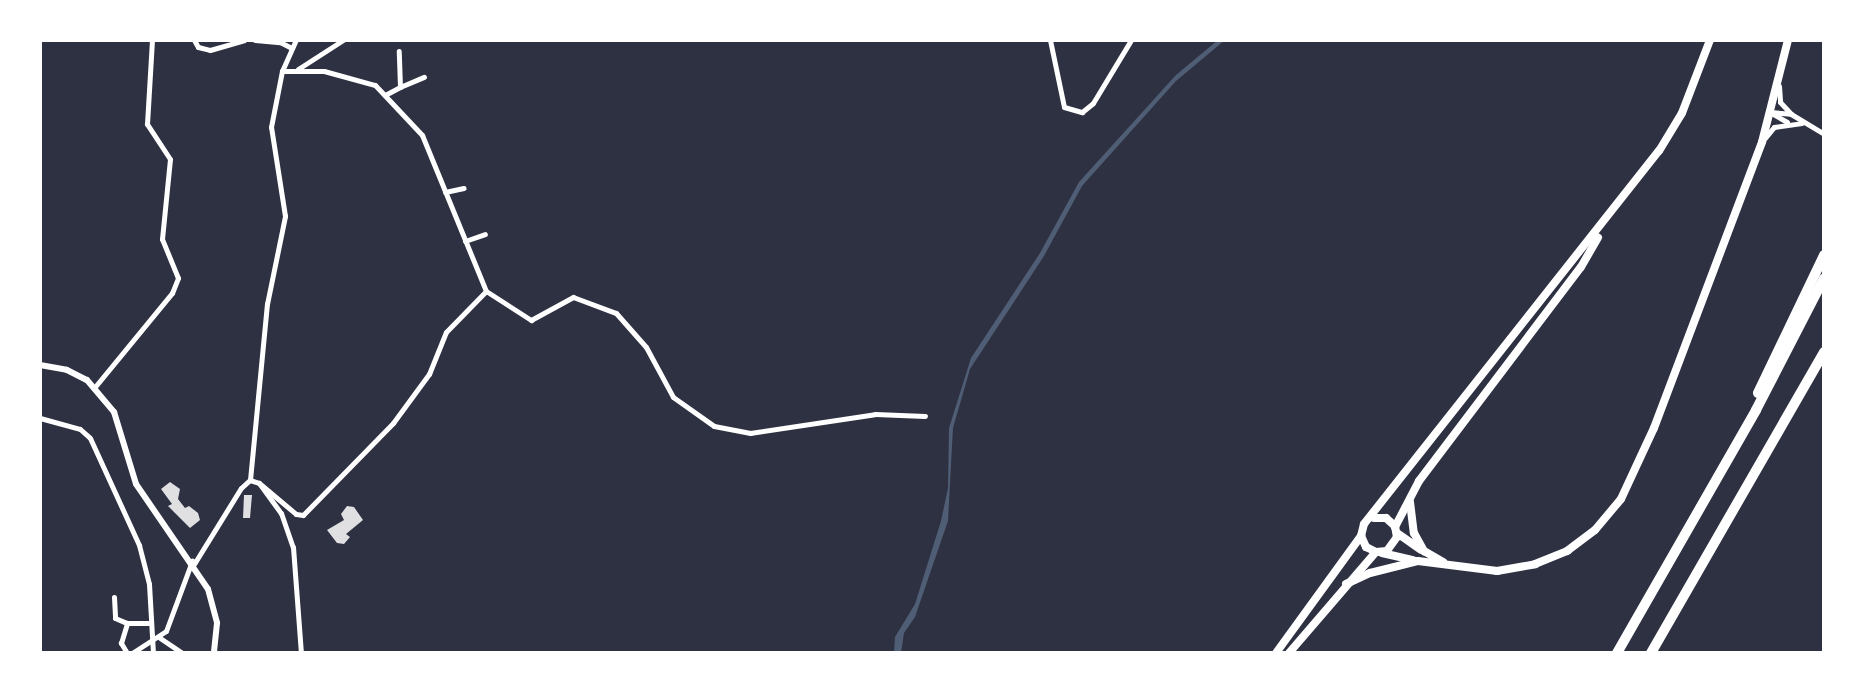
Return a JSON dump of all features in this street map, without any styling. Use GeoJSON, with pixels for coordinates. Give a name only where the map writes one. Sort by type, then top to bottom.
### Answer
{"type":"FeatureCollection","features":[{"type":"Feature","properties":{"kind":"highway"},"geometry":{"type":"LineString","coordinates":[[1724,466],[1824,255]]}},
{"type":"Feature","properties":{"kind":"highway"},"geometry":{"type":"LineString","coordinates":[[1617,653],[1724,466],[1824,278]]}},
{"type":"Feature","properties":{"kind":"highway"},"geometry":{"type":"LineString","coordinates":[[1651,653],[1824,352]]}},
{"type":"Feature","properties":{"kind":"main road"},"geometry":{"type":"LineString","coordinates":[[1276,653],[1361,536],[1364,524],[1374,517],[1614,210],[1682,113],[1710,40]]}},
{"type":"Feature","properties":{"kind":"main road"},"geometry":{"type":"LineString","coordinates":[[1361,536],[1366,547],[1379,552],[1418,561],[1497,572],[1535,564],[1567,551],[1595,530],[1621,499],[1654,428],[1762,142],[1788,40]]}},
{"type":"Feature","properties":{"kind":"main road"},"geometry":{"type":"LineString","coordinates":[[1289,653],[1346,584],[1379,552],[1392,547],[1396,530],[1411,497],[1581,267],[1614,210]]}},
{"type":"Feature","properties":{"kind":"main road"},"geometry":{"type":"LineString","coordinates":[[1411,497],[1409,518],[1424,551]]}},
{"type":"Feature","properties":{"kind":"main road"},"geometry":{"type":"LineString","coordinates":[[1374,517],[1386,518],[1396,530],[1448,566]]}},
{"type":"Feature","properties":{"kind":"main road"},"geometry":{"type":"LineString","coordinates":[[1346,584],[1370,573],[1418,561]]}},
{"type":"Feature","properties":{"kind":"street"},"geometry":{"type":"LineString","coordinates":[[94,387],[172,293],[178,278],[162,239],[170,159],[147,124],[152,40]]}},
{"type":"Feature","properties":{"kind":"street"},"geometry":{"type":"LineString","coordinates":[[194,40],[198,47],[210,50],[244,40]]}},
{"type":"Feature","properties":{"kind":"street"},"geometry":{"type":"LineString","coordinates":[[255,40],[280,42],[292,48]]}},
{"type":"Feature","properties":{"kind":"street"},"geometry":{"type":"LineString","coordinates":[[127,623],[121,643],[129,653],[160,638],[172,619],[193,562],[250,480],[267,304],[285,216],[271,137],[282,71],[296,40]]}},
{"type":"Feature","properties":{"kind":"street"},"geometry":{"type":"LineString","coordinates":[[298,69],[343,40]]}},
{"type":"Feature","properties":{"kind":"street"},"geometry":{"type":"LineString","coordinates":[[1051,40],[1063,107],[1082,112],[1093,103],[1131,40]]}},
{"type":"Feature","properties":{"kind":"street"},"geometry":{"type":"LineString","coordinates":[[399,51],[400,87]]}},
{"type":"Feature","properties":{"kind":"street"},"geometry":{"type":"LineString","coordinates":[[282,71],[298,69],[366,80],[385,95],[422,135],[486,291],[531,320],[573,297],[616,313],[646,347],[673,397],[714,426],[750,433],[874,414],[925,416]]}},
{"type":"Feature","properties":{"kind":"street"},"geometry":{"type":"LineString","coordinates":[[385,95],[424,77]]}},
{"type":"Feature","properties":{"kind":"street"},"geometry":{"type":"LineString","coordinates":[[1779,82],[1780,102],[1791,114],[1824,134]]}},
{"type":"Feature","properties":{"kind":"street"},"geometry":{"type":"LineString","coordinates":[[1770,112],[1791,114]]}},
{"type":"Feature","properties":{"kind":"street"},"geometry":{"type":"LineString","coordinates":[[1770,112],[1787,122]]}},
{"type":"Feature","properties":{"kind":"street"},"geometry":{"type":"LineString","coordinates":[[1762,142],[1774,127],[1787,122],[1805,123]]}},
{"type":"Feature","properties":{"kind":"street"},"geometry":{"type":"LineString","coordinates":[[445,192],[464,188]]}},
{"type":"Feature","properties":{"kind":"street"},"geometry":{"type":"LineString","coordinates":[[465,241],[485,234]]}},
{"type":"Feature","properties":{"kind":"street"},"geometry":{"type":"LineString","coordinates":[[250,480],[259,483],[296,514],[303,515],[393,423],[429,374],[446,332],[486,291]]}},
{"type":"Feature","properties":{"kind":"street"},"geometry":{"type":"LineString","coordinates":[[40,365],[67,370],[94,387],[114,412],[136,484],[193,562],[215,608],[214,653]]}},
{"type":"Feature","properties":{"kind":"street"},"geometry":{"type":"LineString","coordinates":[[40,418],[80,429],[90,438],[139,545],[149,584],[148,623],[153,653]]}},
{"type":"Feature","properties":{"kind":"street"},"geometry":{"type":"LineString","coordinates":[[259,483],[281,513],[293,547],[301,653]]}},
{"type":"Feature","properties":{"kind":"street"},"geometry":{"type":"LineString","coordinates":[[114,597],[115,618],[127,623],[148,623]]}},
{"type":"Feature","properties":{"kind":"street"},"geometry":{"type":"LineString","coordinates":[[160,638],[182,653]]}},
{"type":"Feature","properties":{"kind":"water"},"geometry":{"type":"Polygon","coordinates":[[[1218,40],[1225,40],[1176,81],[1082,186],[1044,256],[970,369],[953,428],[948,521],[915,617],[904,633],[901,653],[894,653],[895,637],[915,604],[941,521],[948,488],[949,428],[971,358],[1040,253],[1079,182],[1176,75],[1218,40]]]}},
{"type":"Feature","properties":{"kind":"building"},"geometry":{"type":"Polygon","coordinates":[[[170,482],[180,489],[178,499],[185,508],[189,506],[198,513],[200,520],[190,528],[168,506],[172,504],[161,489],[170,482]]]}},
{"type":"Feature","properties":{"kind":"building"},"geometry":{"type":"Polygon","coordinates":[[[244,495],[252,495],[250,518],[243,518],[244,495]]]}},
{"type":"Feature","properties":{"kind":"building"},"geometry":{"type":"Polygon","coordinates":[[[347,506],[354,507],[363,520],[346,534],[350,537],[344,544],[337,543],[327,530],[344,520],[341,514],[347,506]]]}}]}
